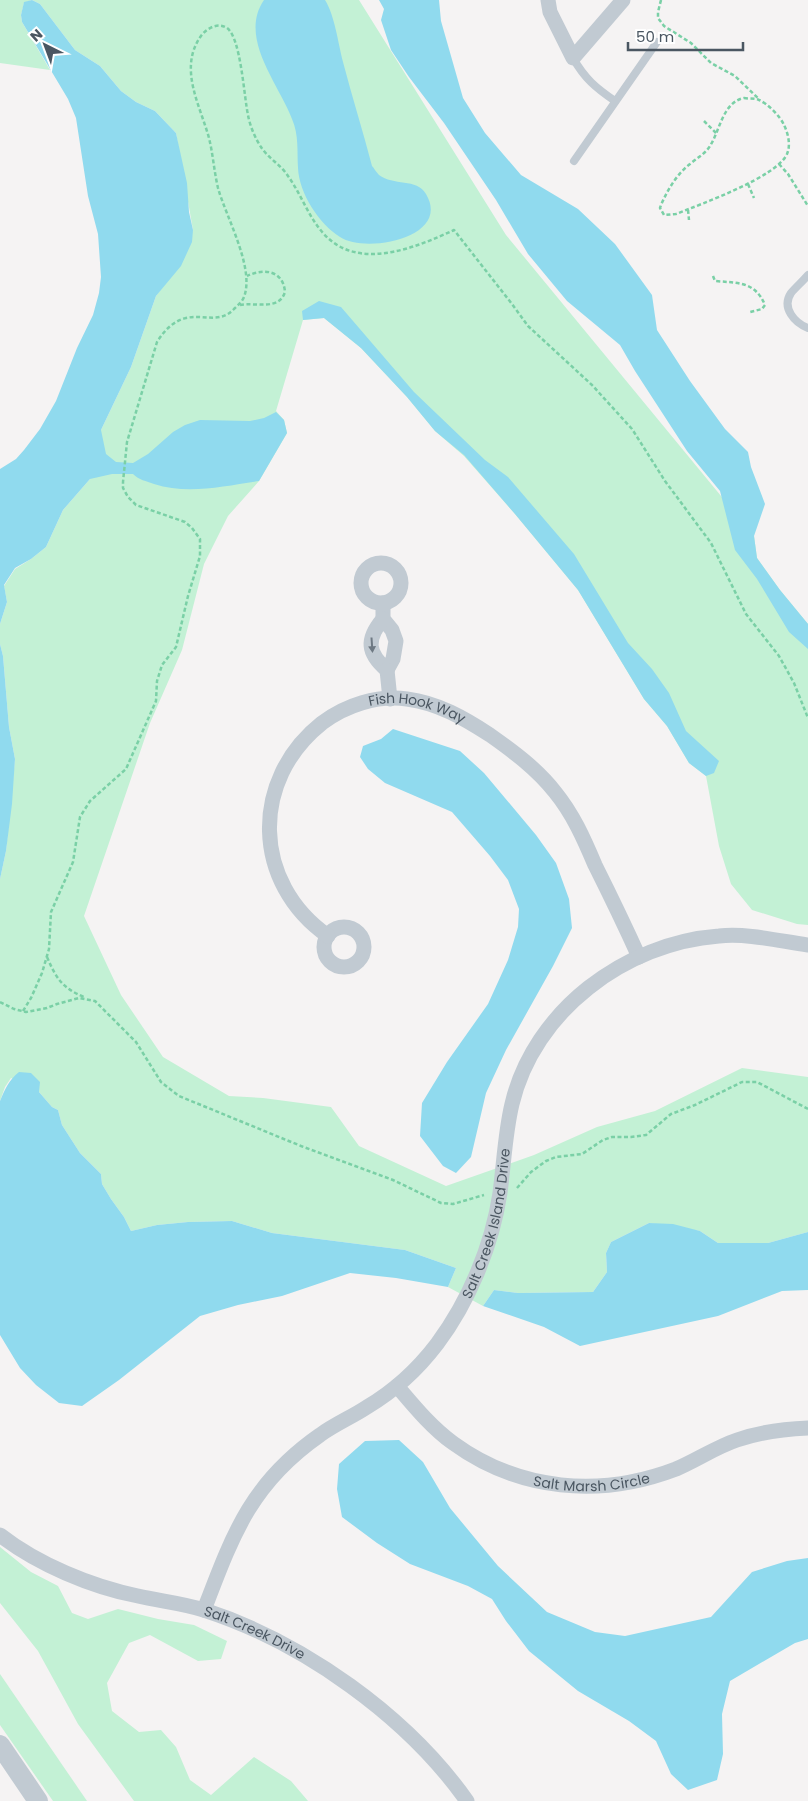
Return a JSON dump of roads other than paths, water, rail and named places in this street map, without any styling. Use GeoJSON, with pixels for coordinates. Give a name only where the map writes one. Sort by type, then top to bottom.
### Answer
{"type":"FeatureCollection","features":[{"type":"Feature","properties":{"kind":"street"},"geometry":{"type":"LineString","coordinates":[[548,0],[550,12],[573,58],[623,0]]}},
{"type":"Feature","properties":{"kind":"street"},"geometry":{"type":"LineString","coordinates":[[383,603],[383,619],[374,631],[370,648],[387,670]]}},
{"type":"Feature","properties":{"kind":"street"},"geometry":{"type":"LineString","coordinates":[[383,619],[392,630],[396,641],[393,659],[387,670],[390,698]]}},
{"type":"Feature","properties":{"kind":"street","name":"Fish Hook Way"},"geometry":{"type":"LineString","coordinates":[[328,936],[308,920],[291,899],[280,880],[273,861],[269,838],[269,821],[273,797],[290,758],[314,730],[329,718],[345,708],[365,702],[390,698],[406,699],[428,703],[448,711],[475,726],[502,744],[532,768],[556,792],[575,820],[639,957]]}},
{"type":"Feature","properties":{"kind":"street","name":"Salt Creek Island Drive"},"geometry":{"type":"LineString","coordinates":[[204,1610],[227,1550],[244,1514],[277,1470],[322,1433],[369,1406],[420,1365],[437,1344],[467,1295],[481,1263],[491,1232],[499,1196],[507,1126],[512,1101],[522,1071],[549,1027],[570,1003],[593,982],[639,957],[674,944],[721,935],[808,945]]}},
{"type":"Feature","properties":{"kind":"street","name":"Salt Marsh Circle"},"geometry":{"type":"LineString","coordinates":[[396,1386],[425,1418],[451,1442],[472,1455],[501,1470],[531,1480],[556,1485],[599,1486],[633,1482],[658,1476],[736,1440],[766,1432],[808,1428]]}},
{"type":"Feature","properties":{"kind":"street","name":"Salt Creek Drive"},"geometry":{"type":"LineString","coordinates":[[0,1536],[71,1575],[138,1597],[175,1602],[204,1610],[260,1633],[302,1655],[345,1682],[372,1702],[404,1730],[436,1763],[467,1801]]}},
{"type":"Feature","properties":{"kind":"street"},"geometry":{"type":"LineString","coordinates":[[0,1745],[38,1801]]}},
{"type":"Feature","properties":{"kind":"lane"},"geometry":{"type":"LineString","coordinates":[[574,161],[657,42]]}},
{"type":"Feature","properties":{"kind":"lane"},"geometry":{"type":"LineString","coordinates":[[573,58],[582,74],[594,86],[615,101]]}},
{"type":"Feature","properties":{"kind":"lane"},"geometry":{"type":"LineString","coordinates":[[808,275],[791,294],[787,302],[788,309],[793,317],[801,325],[808,328]]}},
{"type":"Feature","properties":{"kind":"water"},"geometry":{"type":"Polygon","coordinates":[[[32,0],[40,4],[75,50],[100,66],[121,91],[136,102],[155,111],[176,133],[187,183],[189,212],[193,230],[192,242],[181,266],[156,296],[131,367],[101,430],[106,454],[116,462],[133,463],[148,454],[173,432],[185,425],[200,420],[250,421],[264,418],[276,412],[284,420],[287,433],[259,481],[219,487],[180,489],[154,484],[140,479],[133,474],[112,474],[90,479],[63,510],[46,547],[31,559],[15,568],[4,585],[7,602],[0,624],[0,469],[16,459],[24,450],[40,429],[56,401],[77,348],[93,315],[101,277],[98,234],[88,196],[76,118],[68,99],[22,22],[21,15],[24,2],[32,0]]]}},
{"type":"Feature","properties":{"kind":"water"},"geometry":{"type":"Polygon","coordinates":[[[264,0],[325,0],[334,22],[346,75],[372,166],[379,175],[417,186],[426,194],[431,209],[427,222],[417,231],[402,238],[385,242],[368,244],[352,242],[332,231],[312,207],[299,178],[297,137],[294,125],[286,105],[263,61],[258,45],[257,15],[264,0]]]}},
{"type":"Feature","properties":{"kind":"water"},"geometry":{"type":"Polygon","coordinates":[[[379,0],[439,0],[441,21],[463,98],[485,133],[521,175],[578,209],[615,244],[652,295],[657,330],[690,381],[725,429],[748,452],[751,467],[765,504],[754,536],[757,558],[808,624],[808,649],[789,632],[757,579],[735,550],[720,491],[687,451],[620,345],[567,301],[528,254],[496,200],[444,123],[391,50],[381,20],[384,9],[379,0]]]}},
{"type":"Feature","properties":{"kind":"water"},"geometry":{"type":"Polygon","coordinates":[[[319,301],[341,307],[414,392],[485,460],[508,477],[574,554],[628,643],[652,669],[669,693],[686,731],[719,761],[714,773],[706,776],[689,763],[667,726],[644,699],[578,590],[464,455],[435,431],[407,397],[361,348],[324,318],[303,320],[302,311],[319,301]]]}},
{"type":"Feature","properties":{"kind":"water"},"geometry":{"type":"Polygon","coordinates":[[[0,644],[3,656],[9,727],[15,759],[12,804],[6,851],[0,879],[0,644]]]}},
{"type":"Feature","properties":{"kind":"water"},"geometry":{"type":"Polygon","coordinates":[[[393,729],[460,751],[484,773],[536,835],[556,863],[569,899],[572,928],[506,1050],[486,1093],[471,1157],[456,1173],[443,1166],[420,1136],[422,1103],[447,1062],[488,1004],[508,960],[518,927],[519,909],[508,880],[452,812],[385,783],[368,769],[360,757],[363,746],[381,739],[393,729]]]}},
{"type":"Feature","properties":{"kind":"water"},"geometry":{"type":"Polygon","coordinates":[[[19,1072],[31,1073],[40,1082],[39,1092],[52,1107],[58,1110],[62,1125],[80,1153],[101,1174],[102,1184],[131,1231],[157,1225],[232,1221],[272,1233],[405,1250],[456,1268],[448,1287],[396,1278],[350,1273],[282,1296],[238,1305],[200,1316],[119,1380],[82,1406],[59,1403],[36,1385],[20,1368],[0,1335],[0,1101],[8,1085],[19,1072]]]}},
{"type":"Feature","properties":{"kind":"water"},"geometry":{"type":"Polygon","coordinates":[[[649,1223],[673,1224],[700,1231],[718,1243],[768,1243],[808,1232],[808,1290],[782,1291],[718,1316],[580,1346],[544,1327],[483,1306],[494,1290],[518,1293],[593,1292],[607,1272],[606,1253],[611,1242],[649,1223]]]}},
{"type":"Feature","properties":{"kind":"water"},"geometry":{"type":"Polygon","coordinates":[[[399,1440],[423,1462],[450,1508],[498,1566],[547,1612],[595,1632],[625,1636],[711,1617],[752,1572],[787,1561],[808,1558],[808,1639],[795,1643],[730,1681],[722,1714],[723,1754],[717,1780],[688,1790],[671,1774],[656,1741],[629,1721],[578,1691],[529,1651],[492,1599],[468,1586],[410,1564],[342,1517],[337,1489],[339,1464],[365,1441],[399,1440]]]}}]}
